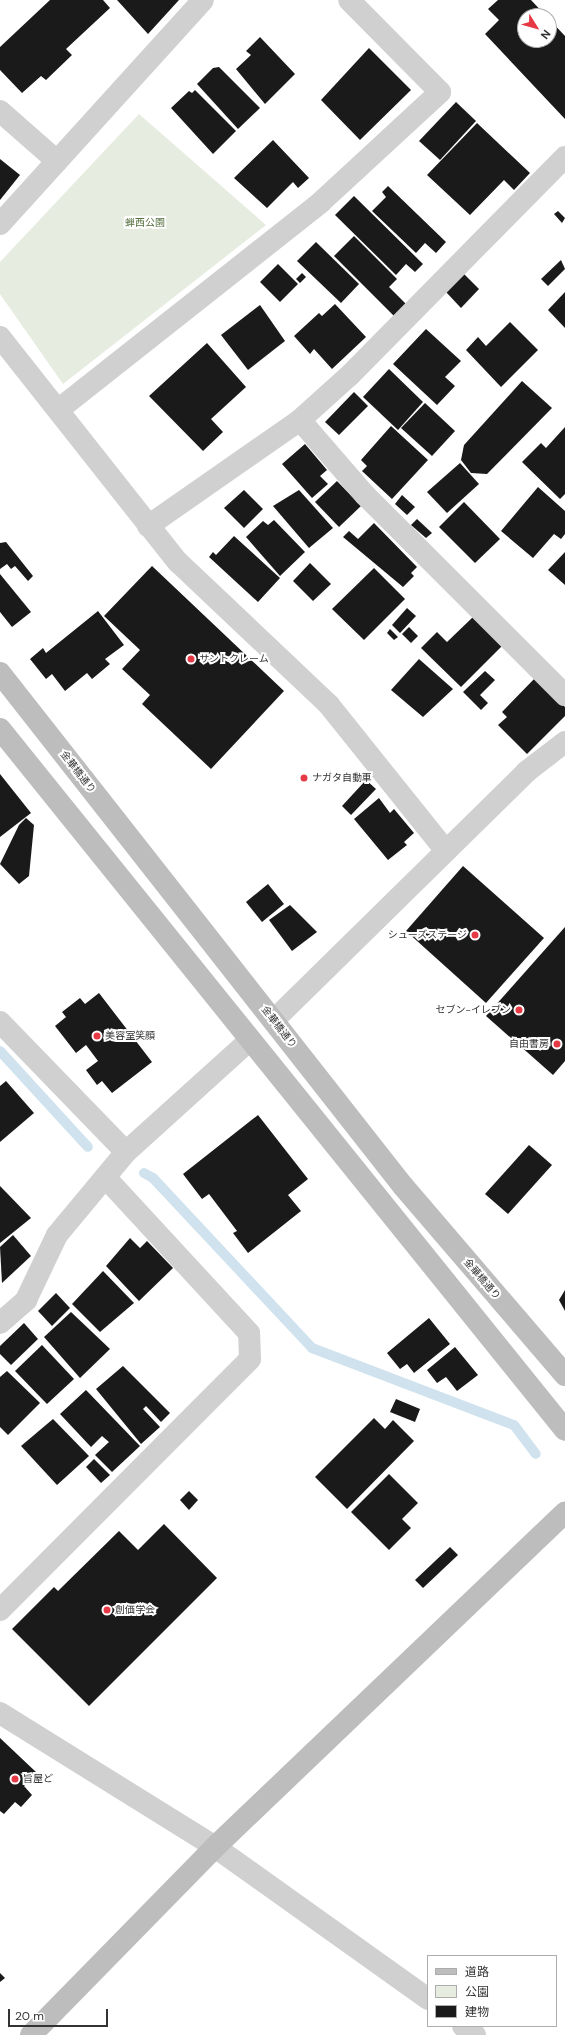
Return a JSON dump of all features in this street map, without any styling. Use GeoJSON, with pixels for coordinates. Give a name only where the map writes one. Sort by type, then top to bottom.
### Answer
{"type":"FeatureCollection","features":[{"type":"Feature","properties":{"kind":"street"},"geometry":{"type":"LineString","coordinates":[[0,224],[203,0]]}},
{"type":"Feature","properties":{"kind":"street"},"geometry":{"type":"LineString","coordinates":[[58,410],[321,202],[440,92],[349,0]]}},
{"type":"Feature","properties":{"kind":"street"},"geometry":{"type":"LineString","coordinates":[[0,111],[57,161]]}},
{"type":"Feature","properties":{"kind":"street"},"geometry":{"type":"LineString","coordinates":[[148,526],[300,420],[350,375],[565,157]]}},
{"type":"Feature","properties":{"kind":"street"},"geometry":{"type":"LineString","coordinates":[[0,337],[178,562],[329,706],[446,851]]}},
{"type":"Feature","properties":{"kind":"street"},"geometry":{"type":"LineString","coordinates":[[300,420],[365,495],[565,695]]}},
{"type":"Feature","properties":{"kind":"street","name":"金華橋通り"},"geometry":{"type":"LineString","coordinates":[[0,673],[403,1186],[565,1375]]}},
{"type":"Feature","properties":{"kind":"street"},"geometry":{"type":"LineString","coordinates":[[0,729],[565,1430]]}},
{"type":"Feature","properties":{"kind":"street"},"geometry":{"type":"LineString","coordinates":[[274,1020],[526,772],[565,742]]}},
{"type":"Feature","properties":{"kind":"street"},"geometry":{"type":"LineString","coordinates":[[0,1022],[126,1152]]}},
{"type":"Feature","properties":{"kind":"street"},"geometry":{"type":"LineString","coordinates":[[0,1323],[26,1300],[57,1235],[106,1178],[126,1152],[250,1040]]}},
{"type":"Feature","properties":{"kind":"street"},"geometry":{"type":"LineString","coordinates":[[0,1610],[250,1359],[249,1333],[106,1178]]}},
{"type":"Feature","properties":{"kind":"street"},"geometry":{"type":"LineString","coordinates":[[31,2035],[216,1847],[565,1513]]}},
{"type":"Feature","properties":{"kind":"street"},"geometry":{"type":"LineString","coordinates":[[0,1713],[216,1847],[427,1998]]}},
{"type":"Feature","properties":{"kind":"street"},"geometry":{"type":"LineString","coordinates":[[464,2027],[475,2035]]}},
{"type":"Feature","properties":{"kind":"green space","name":"蝉西公園"},"geometry":{"type":"Polygon","coordinates":[[[139,114],[266,225],[63,384],[0,294],[0,262],[139,114]]]}},
{"type":"Feature","properties":{"kind":"building"},"geometry":{"type":"Polygon","coordinates":[[[50,0],[103,0],[110,8],[66,49],[72,55],[46,80],[41,76],[22,93],[0,70],[0,47],[50,0]]]}},
{"type":"Feature","properties":{"kind":"building"},"geometry":{"type":"Polygon","coordinates":[[[117,0],[179,0],[148,34],[117,0]]]}},
{"type":"Feature","properties":{"kind":"building"},"geometry":{"type":"Polygon","coordinates":[[[498,0],[531,0],[538,8],[517,8],[517,48],[557,48],[557,28],[565,36],[565,119],[485,34],[499,20],[488,9],[498,0]]]}},
{"type":"Feature","properties":{"kind":"building"},"geometry":{"type":"Polygon","coordinates":[[[260,37],[295,74],[265,104],[236,69],[251,55],[246,51],[260,37]]]}},
{"type":"Feature","properties":{"kind":"building"},"geometry":{"type":"Polygon","coordinates":[[[369,48],[411,90],[360,140],[321,100],[369,48]]]}},
{"type":"Feature","properties":{"kind":"building"},"geometry":{"type":"Polygon","coordinates":[[[219,67],[260,108],[238,129],[197,84],[213,68],[219,67]]]}},
{"type":"Feature","properties":{"kind":"building"},"geometry":{"type":"Polygon","coordinates":[[[195,90],[236,131],[213,154],[171,108],[189,91],[192,93],[195,90]]]}},
{"type":"Feature","properties":{"kind":"building"},"geometry":{"type":"Polygon","coordinates":[[[456,102],[476,121],[440,160],[419,141],[456,102]]]}},
{"type":"Feature","properties":{"kind":"building"},"geometry":{"type":"Polygon","coordinates":[[[477,123],[530,173],[514,190],[504,180],[470,215],[427,175],[477,123]]]}},
{"type":"Feature","properties":{"kind":"building"},"geometry":{"type":"Polygon","coordinates":[[[273,140],[309,178],[298,188],[293,182],[267,208],[234,178],[273,140]]]}},
{"type":"Feature","properties":{"kind":"building"},"geometry":{"type":"Polygon","coordinates":[[[0,159],[20,175],[0,200],[0,159]]]}},
{"type":"Feature","properties":{"kind":"building"},"geometry":{"type":"Polygon","coordinates":[[[388,186],[446,242],[436,253],[425,243],[416,253],[372,211],[386,197],[382,192],[388,186]]]}},
{"type":"Feature","properties":{"kind":"building"},"geometry":{"type":"Polygon","coordinates":[[[354,196],[423,264],[415,272],[406,264],[396,275],[335,215],[354,196]]]}},
{"type":"Feature","properties":{"kind":"building"},"geometry":{"type":"Polygon","coordinates":[[[558,211],[565,218],[562,223],[554,214],[558,211]]]}},
{"type":"Feature","properties":{"kind":"building"},"geometry":{"type":"Polygon","coordinates":[[[354,236],[397,279],[389,287],[406,304],[394,316],[334,256],[354,236]]]}},
{"type":"Feature","properties":{"kind":"building"},"geometry":{"type":"Polygon","coordinates":[[[316,242],[359,284],[341,303],[297,261],[316,242]]]}},
{"type":"Feature","properties":{"kind":"building"},"geometry":{"type":"Polygon","coordinates":[[[561,260],[565,269],[548,286],[541,279],[561,260]]]}},
{"type":"Feature","properties":{"kind":"building"},"geometry":{"type":"Polygon","coordinates":[[[278,264],[298,284],[280,302],[260,282],[278,264]]]}},
{"type":"Feature","properties":{"kind":"building"},"geometry":{"type":"Polygon","coordinates":[[[302,273],[306,277],[300,283],[296,279],[302,273]]]}},
{"type":"Feature","properties":{"kind":"building"},"geometry":{"type":"Polygon","coordinates":[[[464,274],[479,289],[461,308],[446,292],[464,274]]]}},
{"type":"Feature","properties":{"kind":"building"},"geometry":{"type":"Polygon","coordinates":[[[565,292],[565,328],[548,310],[565,292]]]}},
{"type":"Feature","properties":{"kind":"building"},"geometry":{"type":"Polygon","coordinates":[[[335,304],[366,337],[332,369],[314,349],[310,354],[294,336],[319,313],[322,316],[335,304]]]}},
{"type":"Feature","properties":{"kind":"building"},"geometry":{"type":"Polygon","coordinates":[[[260,305],[285,341],[248,370],[221,335],[260,305]]]}},
{"type":"Feature","properties":{"kind":"building"},"geometry":{"type":"Polygon","coordinates":[[[510,322],[538,350],[501,387],[466,350],[478,337],[486,346],[510,322]]]}},
{"type":"Feature","properties":{"kind":"building"},"geometry":{"type":"Polygon","coordinates":[[[426,329],[461,361],[445,377],[455,386],[437,405],[393,364],[426,329]]]}},
{"type":"Feature","properties":{"kind":"building"},"geometry":{"type":"Polygon","coordinates":[[[207,343],[246,387],[211,419],[223,432],[203,451],[149,396],[207,343]]]}},
{"type":"Feature","properties":{"kind":"building"},"geometry":{"type":"Polygon","coordinates":[[[389,369],[423,402],[398,430],[363,397],[389,369]]]}},
{"type":"Feature","properties":{"kind":"building"},"geometry":{"type":"Polygon","coordinates":[[[522,381],[552,408],[487,474],[471,473],[461,460],[464,445],[522,381]]]}},
{"type":"Feature","properties":{"kind":"building"},"geometry":{"type":"Polygon","coordinates":[[[354,392],[368,406],[339,435],[325,422],[354,392]]]}},
{"type":"Feature","properties":{"kind":"building"},"geometry":{"type":"Polygon","coordinates":[[[425,403],[455,431],[432,456],[401,428],[425,403]]]}},
{"type":"Feature","properties":{"kind":"building"},"geometry":{"type":"Polygon","coordinates":[[[391,426],[428,460],[392,499],[362,471],[367,466],[361,460],[391,426]]]}},
{"type":"Feature","properties":{"kind":"building"},"geometry":{"type":"Polygon","coordinates":[[[565,427],[565,494],[560,499],[522,462],[541,443],[546,448],[565,427]]]}},
{"type":"Feature","properties":{"kind":"building"},"geometry":{"type":"Polygon","coordinates":[[[305,444],[327,470],[320,476],[328,484],[312,498],[282,464],[305,444]]]}},
{"type":"Feature","properties":{"kind":"building"},"geometry":{"type":"Polygon","coordinates":[[[460,463],[479,484],[447,513],[427,492],[460,463]]]}},
{"type":"Feature","properties":{"kind":"building"},"geometry":{"type":"Polygon","coordinates":[[[337,481],[361,506],[339,527],[315,502],[337,481]]]}},
{"type":"Feature","properties":{"kind":"building"},"geometry":{"type":"Polygon","coordinates":[[[538,487],[565,511],[565,534],[561,539],[554,534],[533,558],[501,531],[538,487]]]}},
{"type":"Feature","properties":{"kind":"building"},"geometry":{"type":"Polygon","coordinates":[[[244,490],[263,509],[244,528],[224,508],[244,490]]]}},
{"type":"Feature","properties":{"kind":"building"},"geometry":{"type":"Polygon","coordinates":[[[299,490],[333,528],[309,548],[273,506],[299,490]]]}},
{"type":"Feature","properties":{"kind":"building"},"geometry":{"type":"Polygon","coordinates":[[[402,495],[415,507],[407,515],[395,504],[402,495]]]}},
{"type":"Feature","properties":{"kind":"building"},"geometry":{"type":"Polygon","coordinates":[[[464,502],[500,539],[475,563],[439,527],[464,502]]]}},
{"type":"Feature","properties":{"kind":"building"},"geometry":{"type":"Polygon","coordinates":[[[417,519],[432,533],[426,538],[411,525],[417,519]]]}},
{"type":"Feature","properties":{"kind":"building"},"geometry":{"type":"Polygon","coordinates":[[[274,520],[305,552],[280,576],[246,537],[263,521],[268,525],[274,520]]]}},
{"type":"Feature","properties":{"kind":"building"},"geometry":{"type":"Polygon","coordinates":[[[374,523],[417,567],[411,573],[414,576],[403,587],[343,537],[349,531],[358,539],[374,523]]]}},
{"type":"Feature","properties":{"kind":"building"},"geometry":{"type":"Polygon","coordinates":[[[234,536],[280,578],[258,602],[209,557],[213,552],[216,555],[234,536]]]}},
{"type":"Feature","properties":{"kind":"building"},"geometry":{"type":"Polygon","coordinates":[[[6,542],[33,576],[28,581],[15,566],[11,569],[7,564],[0,569],[0,543],[6,542]]]}},
{"type":"Feature","properties":{"kind":"building"},"geometry":{"type":"Polygon","coordinates":[[[565,552],[565,585],[548,570],[565,552]]]}},
{"type":"Feature","properties":{"kind":"building"},"geometry":{"type":"Polygon","coordinates":[[[310,563],[331,584],[313,601],[293,581],[310,563]]]}},
{"type":"Feature","properties":{"kind":"building","name":"サントクレーム"},"geometry":{"type":"Polygon","coordinates":[[[152,566],[284,691],[211,769],[142,704],[150,695],[122,669],[140,650],[104,616],[152,566]]]}},
{"type":"Feature","properties":{"kind":"building"},"geometry":{"type":"Polygon","coordinates":[[[374,568],[405,599],[364,640],[332,609],[374,568]]]}},
{"type":"Feature","properties":{"kind":"building"},"geometry":{"type":"Polygon","coordinates":[[[0,574],[31,612],[12,627],[0,612],[0,574]]]}},
{"type":"Feature","properties":{"kind":"building"},"geometry":{"type":"Polygon","coordinates":[[[407,608],[416,616],[400,633],[392,625],[407,608]]]}},
{"type":"Feature","properties":{"kind":"building"},"geometry":{"type":"Polygon","coordinates":[[[98,611],[124,645],[105,659],[110,664],[92,679],[87,673],[65,691],[52,674],[46,679],[30,659],[43,648],[46,653],[98,611]]]}},
{"type":"Feature","properties":{"kind":"building"},"geometry":{"type":"Polygon","coordinates":[[[473,617],[502,646],[461,687],[421,648],[437,632],[447,642],[473,617]]]}},
{"type":"Feature","properties":{"kind":"building"},"geometry":{"type":"Polygon","coordinates":[[[409,627],[418,636],[411,643],[402,634],[409,627]]]}},
{"type":"Feature","properties":{"kind":"building"},"geometry":{"type":"Polygon","coordinates":[[[390,629],[398,637],[394,640],[387,633],[390,629]]]}},
{"type":"Feature","properties":{"kind":"building"},"geometry":{"type":"Polygon","coordinates":[[[419,659],[453,689],[423,717],[391,690],[419,659]]]}},
{"type":"Feature","properties":{"kind":"building"},"geometry":{"type":"Polygon","coordinates":[[[485,671],[495,680],[480,695],[488,703],[481,710],[463,692],[485,671]]]}},
{"type":"Feature","properties":{"kind":"building"},"geometry":{"type":"Polygon","coordinates":[[[535,678],[565,707],[565,716],[527,754],[498,725],[507,717],[502,712],[535,678]]]}},
{"type":"Feature","properties":{"kind":"building"},"geometry":{"type":"Polygon","coordinates":[[[0,774],[31,813],[0,837],[0,774]]]}},
{"type":"Feature","properties":{"kind":"building"},"geometry":{"type":"Polygon","coordinates":[[[366,780],[376,789],[351,815],[342,806],[366,780]]]}},
{"type":"Feature","properties":{"kind":"building"},"geometry":{"type":"Polygon","coordinates":[[[379,798],[390,813],[394,809],[414,833],[404,842],[407,845],[388,860],[354,819],[379,798]]]}},
{"type":"Feature","properties":{"kind":"building"},"geometry":{"type":"Polygon","coordinates":[[[26,818],[34,825],[29,876],[19,884],[0,864],[19,825],[26,818]]]}},
{"type":"Feature","properties":{"kind":"building","name":"シューズステージ"},"geometry":{"type":"Polygon","coordinates":[[[463,866],[544,938],[486,1003],[406,931],[463,866]]]}},
{"type":"Feature","properties":{"kind":"building"},"geometry":{"type":"Polygon","coordinates":[[[268,884],[284,904],[262,922],[246,902],[268,884]]]}},
{"type":"Feature","properties":{"kind":"building"},"geometry":{"type":"Polygon","coordinates":[[[290,905],[317,932],[292,951],[269,920],[290,905]]]}},
{"type":"Feature","properties":{"kind":"building"},"geometry":{"type":"Polygon","coordinates":[[[565,927],[565,1061],[553,1075],[486,1016],[565,927]]]}},
{"type":"Feature","properties":{"kind":"building","name":"美容室笑顔"},"geometry":{"type":"Polygon","coordinates":[[[99,993],[152,1062],[112,1093],[102,1081],[97,1085],[86,1070],[98,1061],[86,1045],[76,1053],[55,1026],[66,1017],[62,1012],[80,998],[85,1004],[99,993]]]}},
{"type":"Feature","properties":{"kind":"building"},"geometry":{"type":"Polygon","coordinates":[[[6,1081],[34,1113],[0,1142],[0,1086],[6,1081]]]}},
{"type":"Feature","properties":{"kind":"building"},"geometry":{"type":"Polygon","coordinates":[[[258,1115],[308,1179],[288,1195],[301,1211],[248,1253],[233,1233],[237,1231],[209,1194],[202,1199],[183,1174],[258,1115]]]}},
{"type":"Feature","properties":{"kind":"building"},"geometry":{"type":"Polygon","coordinates":[[[529,1145],[552,1165],[508,1214],[485,1194],[529,1145]]]}},
{"type":"Feature","properties":{"kind":"building"},"geometry":{"type":"Polygon","coordinates":[[[0,1186],[31,1218],[0,1243],[0,1186]]]}},
{"type":"Feature","properties":{"kind":"building"},"geometry":{"type":"Polygon","coordinates":[[[13,1235],[31,1256],[2,1283],[0,1247],[13,1235]]]}},
{"type":"Feature","properties":{"kind":"building"},"geometry":{"type":"Polygon","coordinates":[[[130,1238],[140,1248],[147,1241],[173,1268],[139,1301],[106,1266],[130,1238]]]}},
{"type":"Feature","properties":{"kind":"building"},"geometry":{"type":"Polygon","coordinates":[[[103,1271],[134,1303],[100,1332],[72,1304],[103,1271]]]}},
{"type":"Feature","properties":{"kind":"building"},"geometry":{"type":"Polygon","coordinates":[[[565,1290],[565,1311],[559,1300],[565,1290]]]}},
{"type":"Feature","properties":{"kind":"building"},"geometry":{"type":"Polygon","coordinates":[[[56,1293],[70,1308],[52,1326],[38,1311],[56,1293]]]}},
{"type":"Feature","properties":{"kind":"building"},"geometry":{"type":"Polygon","coordinates":[[[71,1312],[110,1349],[80,1378],[44,1337],[71,1312]]]}},
{"type":"Feature","properties":{"kind":"building"},"geometry":{"type":"Polygon","coordinates":[[[429,1318],[450,1344],[414,1373],[407,1364],[400,1369],[387,1353],[429,1318]]]}},
{"type":"Feature","properties":{"kind":"building"},"geometry":{"type":"Polygon","coordinates":[[[24,1323],[38,1339],[11,1365],[0,1354],[0,1346],[24,1323]]]}},
{"type":"Feature","properties":{"kind":"building"},"geometry":{"type":"Polygon","coordinates":[[[42,1345],[74,1379],[47,1404],[15,1371],[42,1345]]]}},
{"type":"Feature","properties":{"kind":"building"},"geometry":{"type":"Polygon","coordinates":[[[455,1347],[478,1375],[457,1391],[446,1377],[437,1383],[427,1370],[455,1347]]]}},
{"type":"Feature","properties":{"kind":"building"},"geometry":{"type":"Polygon","coordinates":[[[123,1366],[170,1413],[161,1422],[146,1406],[143,1409],[160,1427],[141,1444],[96,1389],[123,1366]]]}},
{"type":"Feature","properties":{"kind":"building"},"geometry":{"type":"Polygon","coordinates":[[[7,1371],[40,1403],[8,1435],[0,1427],[0,1377],[7,1371]]]}},
{"type":"Feature","properties":{"kind":"building"},"geometry":{"type":"Polygon","coordinates":[[[86,1390],[140,1446],[112,1472],[95,1455],[109,1442],[102,1436],[91,1447],[60,1414],[86,1390]]]}},
{"type":"Feature","properties":{"kind":"building"},"geometry":{"type":"Polygon","coordinates":[[[396,1399],[420,1409],[415,1422],[390,1412],[396,1399]]]}},
{"type":"Feature","properties":{"kind":"building"},"geometry":{"type":"Polygon","coordinates":[[[374,1418],[385,1429],[393,1420],[414,1441],[347,1509],[315,1477],[374,1418]]]}},
{"type":"Feature","properties":{"kind":"building"},"geometry":{"type":"Polygon","coordinates":[[[53,1419],[89,1456],[57,1485],[21,1446],[53,1419]]]}},
{"type":"Feature","properties":{"kind":"building"},"geometry":{"type":"Polygon","coordinates":[[[94,1459],[110,1475],[101,1483],[86,1467],[94,1459]]]}},
{"type":"Feature","properties":{"kind":"building"},"geometry":{"type":"Polygon","coordinates":[[[389,1474],[418,1503],[402,1519],[411,1528],[389,1550],[351,1512],[389,1474]]]}},
{"type":"Feature","properties":{"kind":"building"},"geometry":{"type":"Polygon","coordinates":[[[189,1491],[198,1500],[189,1510],[180,1500],[189,1491]]]}},
{"type":"Feature","properties":{"kind":"building","name":"創価学会"},"geometry":{"type":"Polygon","coordinates":[[[164,1524],[217,1578],[89,1706],[12,1629],[54,1587],[58,1591],[119,1531],[138,1550],[164,1524]]]}},
{"type":"Feature","properties":{"kind":"building"},"geometry":{"type":"Polygon","coordinates":[[[450,1547],[458,1555],[423,1588],[415,1580],[450,1547]]]}},
{"type":"Feature","properties":{"kind":"building","name":"旨屋ど"},"geometry":{"type":"Polygon","coordinates":[[[0,1738],[37,1773],[24,1786],[32,1795],[21,1807],[15,1802],[4,1814],[0,1811],[0,1738]]]}},
{"type":"Feature","properties":{"kind":"building"},"geometry":{"type":"Polygon","coordinates":[[[0,1973],[5,1978],[0,1982],[0,1973]]]}},
{"type":"Feature","properties":{"kind":"waterway"},"geometry":{"type":"LineString","coordinates":[[0,1051],[88,1147]]}},
{"type":"Feature","properties":{"kind":"waterway"},"geometry":{"type":"LineString","coordinates":[[144,1173],[153,1178],[312,1348],[514,1425],[536,1454]]}},
{"type":"Feature","properties":{"kind":"place","name":"サントクレーム"},"geometry":{"type":"Point","coordinates":[191,659]}},
{"type":"Feature","properties":{"kind":"place","name":"ナガタ自動車"},"geometry":{"type":"Point","coordinates":[304,778]}},
{"type":"Feature","properties":{"kind":"place","name":"シューズステージ"},"geometry":{"type":"Point","coordinates":[475,935]}},
{"type":"Feature","properties":{"kind":"place","name":"セブン-イレブン"},"geometry":{"type":"Point","coordinates":[519,1010]}},
{"type":"Feature","properties":{"kind":"place","name":"美容室笑顔"},"geometry":{"type":"Point","coordinates":[97,1036]}},
{"type":"Feature","properties":{"kind":"place","name":"自由書房"},"geometry":{"type":"Point","coordinates":[557,1044]}},
{"type":"Feature","properties":{"kind":"place","name":"創価学会"},"geometry":{"type":"Point","coordinates":[107,1610]}},
{"type":"Feature","properties":{"kind":"place","name":"旨屋ど"},"geometry":{"type":"Point","coordinates":[15,1779]}}]}
